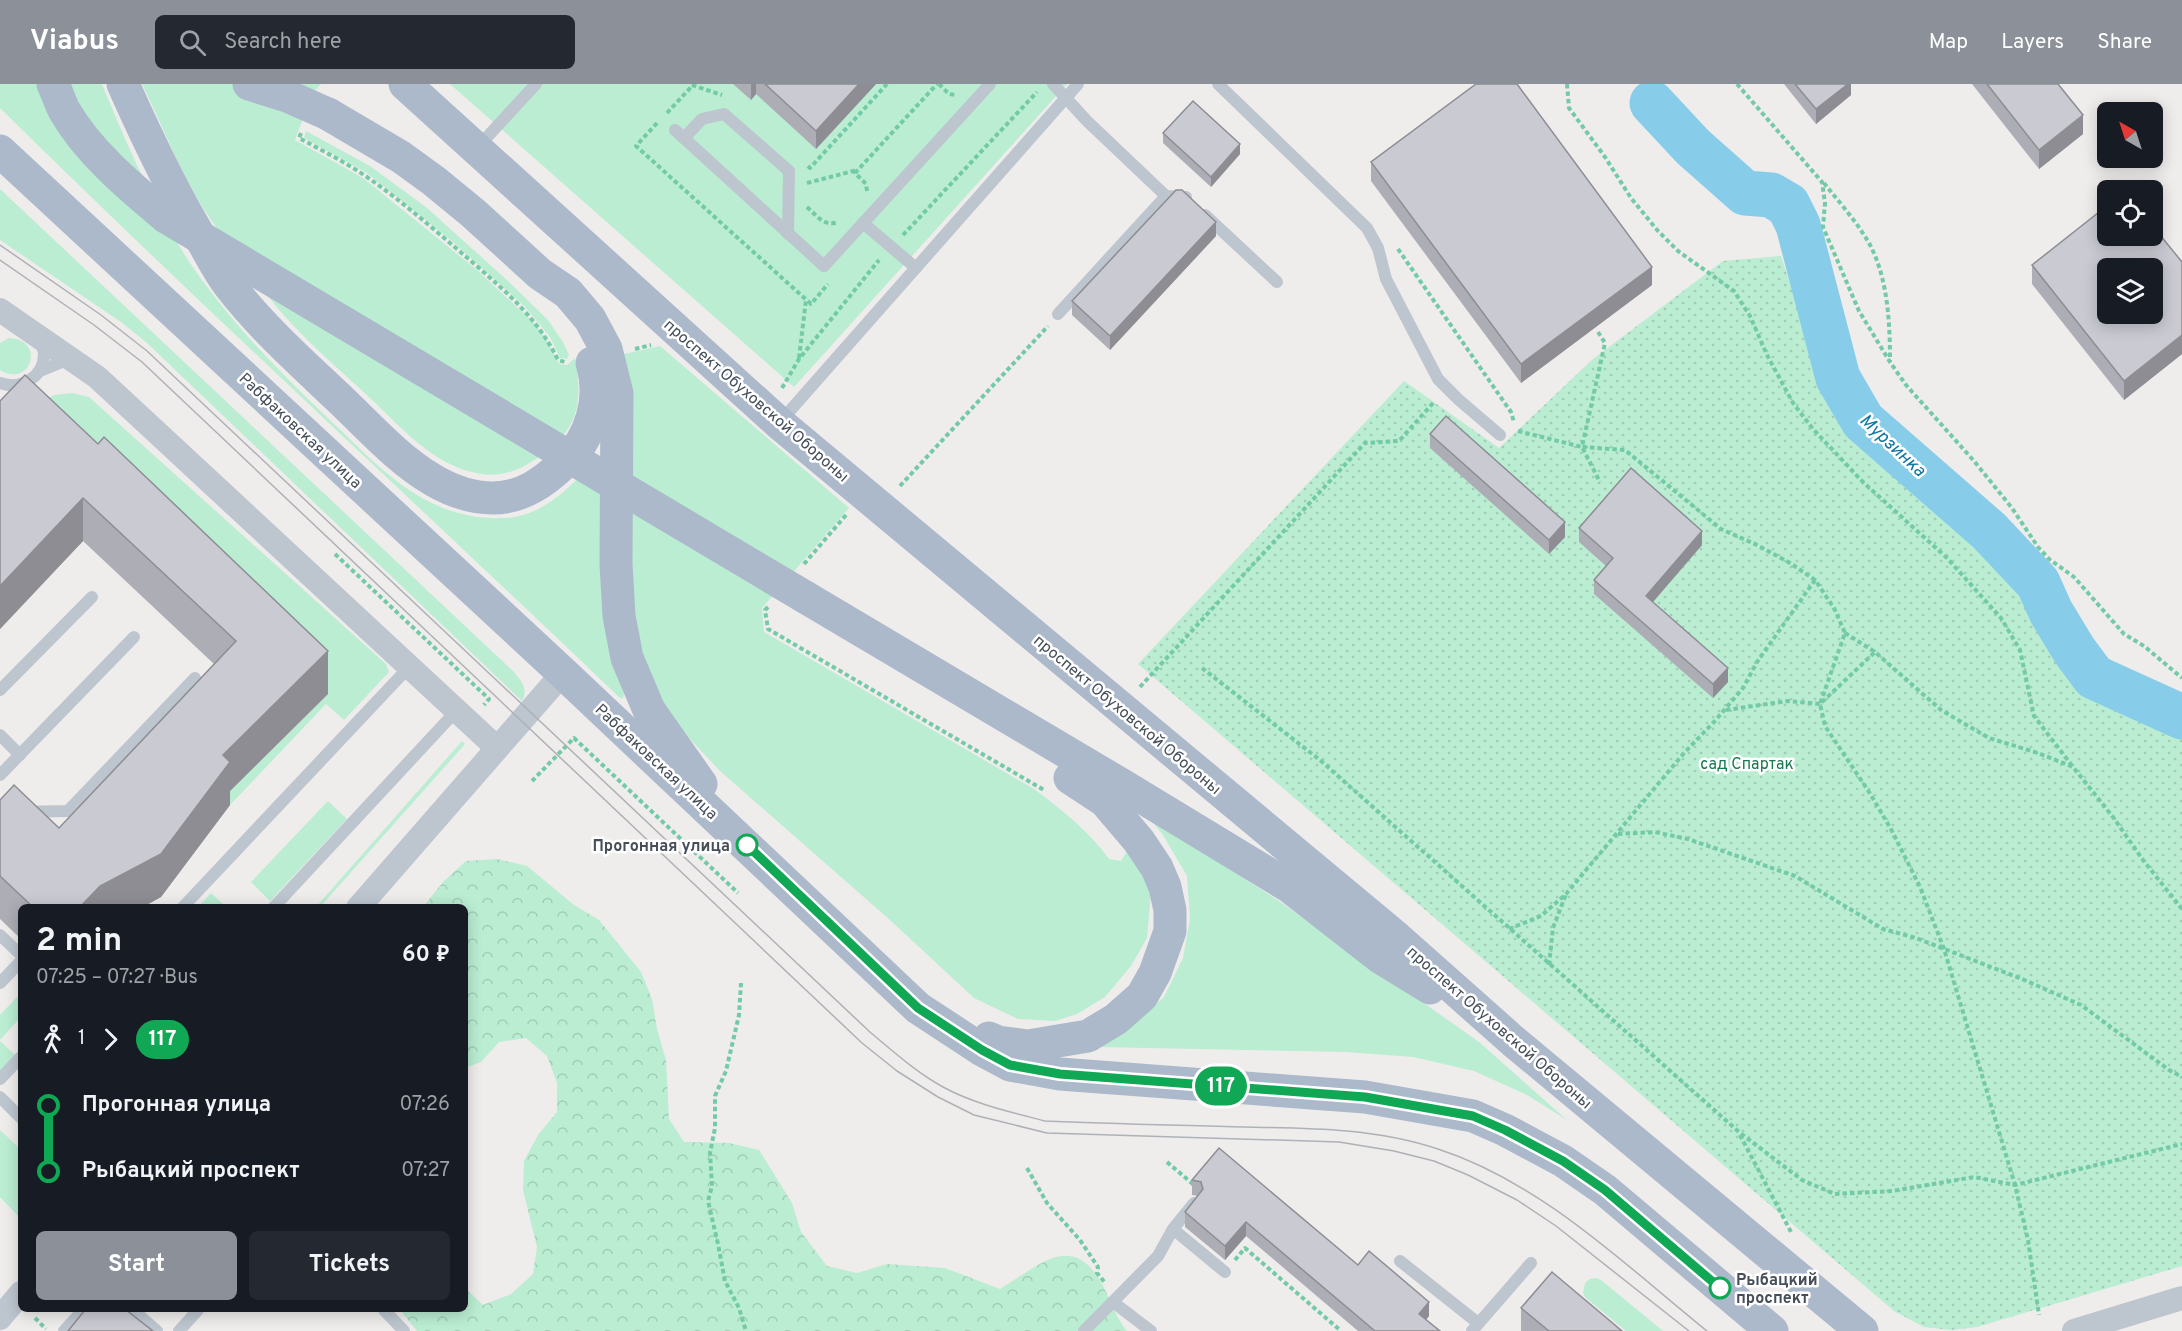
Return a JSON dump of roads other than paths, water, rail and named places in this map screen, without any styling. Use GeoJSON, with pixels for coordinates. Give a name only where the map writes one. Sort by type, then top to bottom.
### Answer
{"type":"FeatureCollection","features":[{"type":"Feature","properties":{"kind":"main road"},"geometry":{"type":"LineString","coordinates":[[53,84],[64,110],[89,143],[122,180],[166,217],[1290,887],[1382,958],[1513,1041]]}},
{"type":"Feature","properties":{"kind":"main road"},"geometry":{"type":"LineString","coordinates":[[123,84],[176,198],[228,285],[275,336],[390,447],[424,474],[452,489],[491,498],[505,497],[530,489],[543,483],[576,452],[591,425],[596,394],[593,366],[582,341],[540,274]]}},
{"type":"Feature","properties":{"kind":"main road"},"geometry":{"type":"LineString","coordinates":[[249,84],[287,96],[315,121],[400,157],[473,213],[540,274],[568,293],[590,319],[606,350],[617,393],[616,564],[619,616],[627,658],[649,710],[733,832]]}},
{"type":"Feature","properties":{"kind":"main road","name":"проспект Обуховской Обороны"},"geometry":{"type":"LineString","coordinates":[[405,84],[779,423],[1397,938],[1513,1041],[1862,1331]]}},
{"type":"Feature","properties":{"kind":"main road","name":"Рабфаковская улица"},"geometry":{"type":"LineString","coordinates":[[0,151],[563,673],[918,1008],[982,1050],[1010,1065],[1060,1074],[1365,1097],[1473,1116],[1563,1161],[1605,1190],[1772,1331]]}},
{"type":"Feature","properties":{"kind":"main road"},"geometry":{"type":"LineString","coordinates":[[918,1008],[998,1042],[1028,1046],[1088,1036],[1116,1019],[1142,996],[1155,974],[1170,931],[1168,899],[1156,868],[1139,841],[1106,801],[1004,735],[959,689]]}},
{"type":"Feature","properties":{"kind":"street"},"geometry":{"type":"LineString","coordinates":[[0,310],[97,377],[497,748]]}},
{"type":"Feature","properties":{"kind":"street"},"geometry":{"type":"LineString","coordinates":[[361,904],[563,673]]}},
{"type":"Feature","properties":{"kind":"street"},"geometry":{"type":"LineString","coordinates":[[0,1317],[18,1296]]}},
{"type":"Feature","properties":{"kind":"street"},"geometry":{"type":"LineString","coordinates":[[2074,1331],[2182,1298]]}},
{"type":"Feature","properties":{"kind":"lane"},"geometry":{"type":"LineString","coordinates":[[788,234],[789,171],[724,114],[702,119],[679,134],[788,234],[824,266],[990,84]]}},
{"type":"Feature","properties":{"kind":"lane"},"geometry":{"type":"LineString","coordinates":[[1053,84],[1065,99],[1166,196],[1185,196],[1277,282]]}},
{"type":"Feature","properties":{"kind":"lane"},"geometry":{"type":"LineString","coordinates":[[779,423],[1078,84]]}},
{"type":"Feature","properties":{"kind":"lane"},"geometry":{"type":"LineString","coordinates":[[1218,84],[1367,228],[1378,248],[1386,279],[1438,379],[1500,435]]}},
{"type":"Feature","properties":{"kind":"lane"},"geometry":{"type":"LineString","coordinates":[[477,149],[532,85]]}},
{"type":"Feature","properties":{"kind":"lane"},"geometry":{"type":"LineString","coordinates":[[1058,314],[1166,196]]}},
{"type":"Feature","properties":{"kind":"lane"},"geometry":{"type":"LineString","coordinates":[[863,223],[916,268]]}},
{"type":"Feature","properties":{"kind":"lane"},"geometry":{"type":"LineString","coordinates":[[0,329],[6,326],[31,332],[44,354],[40,371]]}},
{"type":"Feature","properties":{"kind":"lane"},"geometry":{"type":"LineString","coordinates":[[0,383],[10,387],[27,383],[40,371],[62,362],[75,362]]}},
{"type":"Feature","properties":{"kind":"lane"},"geometry":{"type":"LineString","coordinates":[[0,690],[92,597]]}},
{"type":"Feature","properties":{"kind":"lane"},"geometry":{"type":"LineString","coordinates":[[0,775],[134,637]]}},
{"type":"Feature","properties":{"kind":"lane"},"geometry":{"type":"LineString","coordinates":[[186,904],[410,666]]}},
{"type":"Feature","properties":{"kind":"lane"},"geometry":{"type":"LineString","coordinates":[[0,824],[12,812],[68,811],[195,678]]}},
{"type":"Feature","properties":{"kind":"lane"},"geometry":{"type":"LineString","coordinates":[[277,904],[464,716]]}},
{"type":"Feature","properties":{"kind":"lane"},"geometry":{"type":"LineString","coordinates":[[0,735],[20,755]]}},
{"type":"Feature","properties":{"kind":"lane"},"geometry":{"type":"LineString","coordinates":[[0,935],[18,952]]}},
{"type":"Feature","properties":{"kind":"lane"},"geometry":{"type":"LineString","coordinates":[[0,983],[18,964]]}},
{"type":"Feature","properties":{"kind":"lane"},"geometry":{"type":"LineString","coordinates":[[0,1079],[18,1059]]}},
{"type":"Feature","properties":{"kind":"lane"},"geometry":{"type":"LineString","coordinates":[[0,1097],[18,1115]]}},
{"type":"Feature","properties":{"kind":"lane"},"geometry":{"type":"LineString","coordinates":[[1084,1331],[1158,1256],[1173,1229],[1195,1202]]}},
{"type":"Feature","properties":{"kind":"lane"},"geometry":{"type":"LineString","coordinates":[[1173,1229],[1225,1272]]}},
{"type":"Feature","properties":{"kind":"lane"},"geometry":{"type":"LineString","coordinates":[[1400,1261],[1475,1327],[1531,1263]]}},
{"type":"Feature","properties":{"kind":"lane"},"geometry":{"type":"LineString","coordinates":[[1116,1299],[1150,1331]]}},
{"type":"Feature","properties":{"kind":"lane"},"geometry":{"type":"LineString","coordinates":[[64,1331],[81,1312]]}},
{"type":"Feature","properties":{"kind":"lane"},"geometry":{"type":"LineString","coordinates":[[137,1312],[158,1331]]}},
{"type":"Feature","properties":{"kind":"lane"},"geometry":{"type":"LineString","coordinates":[[179,1331],[196,1312]]}},
{"type":"Feature","properties":{"kind":"lane"},"geometry":{"type":"LineString","coordinates":[[386,1312],[404,1331]]}},
{"type":"Feature","properties":{"kind":"waterway","name":"Мурзинка"},"geometry":{"type":"LineString","coordinates":[[1652,103],[1693,147],[1745,193],[1771,195],[1788,205],[1798,225],[1838,378],[1863,421],[1989,531],[2038,583],[2051,612],[2094,677],[2182,717]]}},
{"type":"Feature","properties":{"kind":"tram line"},"geometry":{"type":"LineString","coordinates":[[0,245],[101,315],[147,351],[871,1033],[933,1081],[980,1103],[1045,1121],[1343,1130],[1391,1137],[1438,1149],[1512,1182],[1547,1204],[1613,1253],[1707,1331]]}},
{"type":"Feature","properties":{"kind":"tram line"},"geometry":{"type":"LineString","coordinates":[[0,260],[94,325],[142,362],[862,1043],[897,1071],[938,1097],[974,1115],[1047,1133],[1339,1142],[1394,1151],[1434,1161],[1517,1200],[1556,1226],[1689,1331]]}},
{"type":"Feature","properties":{"kind":"place","name":"Прогонная улица"},"geometry":{"type":"Point","coordinates":[747,845]}},
{"type":"Feature","properties":{"kind":"place","name":"Рыбацкий проспект"},"geometry":{"type":"Point","coordinates":[1720,1288]}},
{"type":"Feature","properties":{"kind":"park label","name":"сад Спартак"},"geometry":{"type":"Point","coordinates":[1747,763]}}]}
